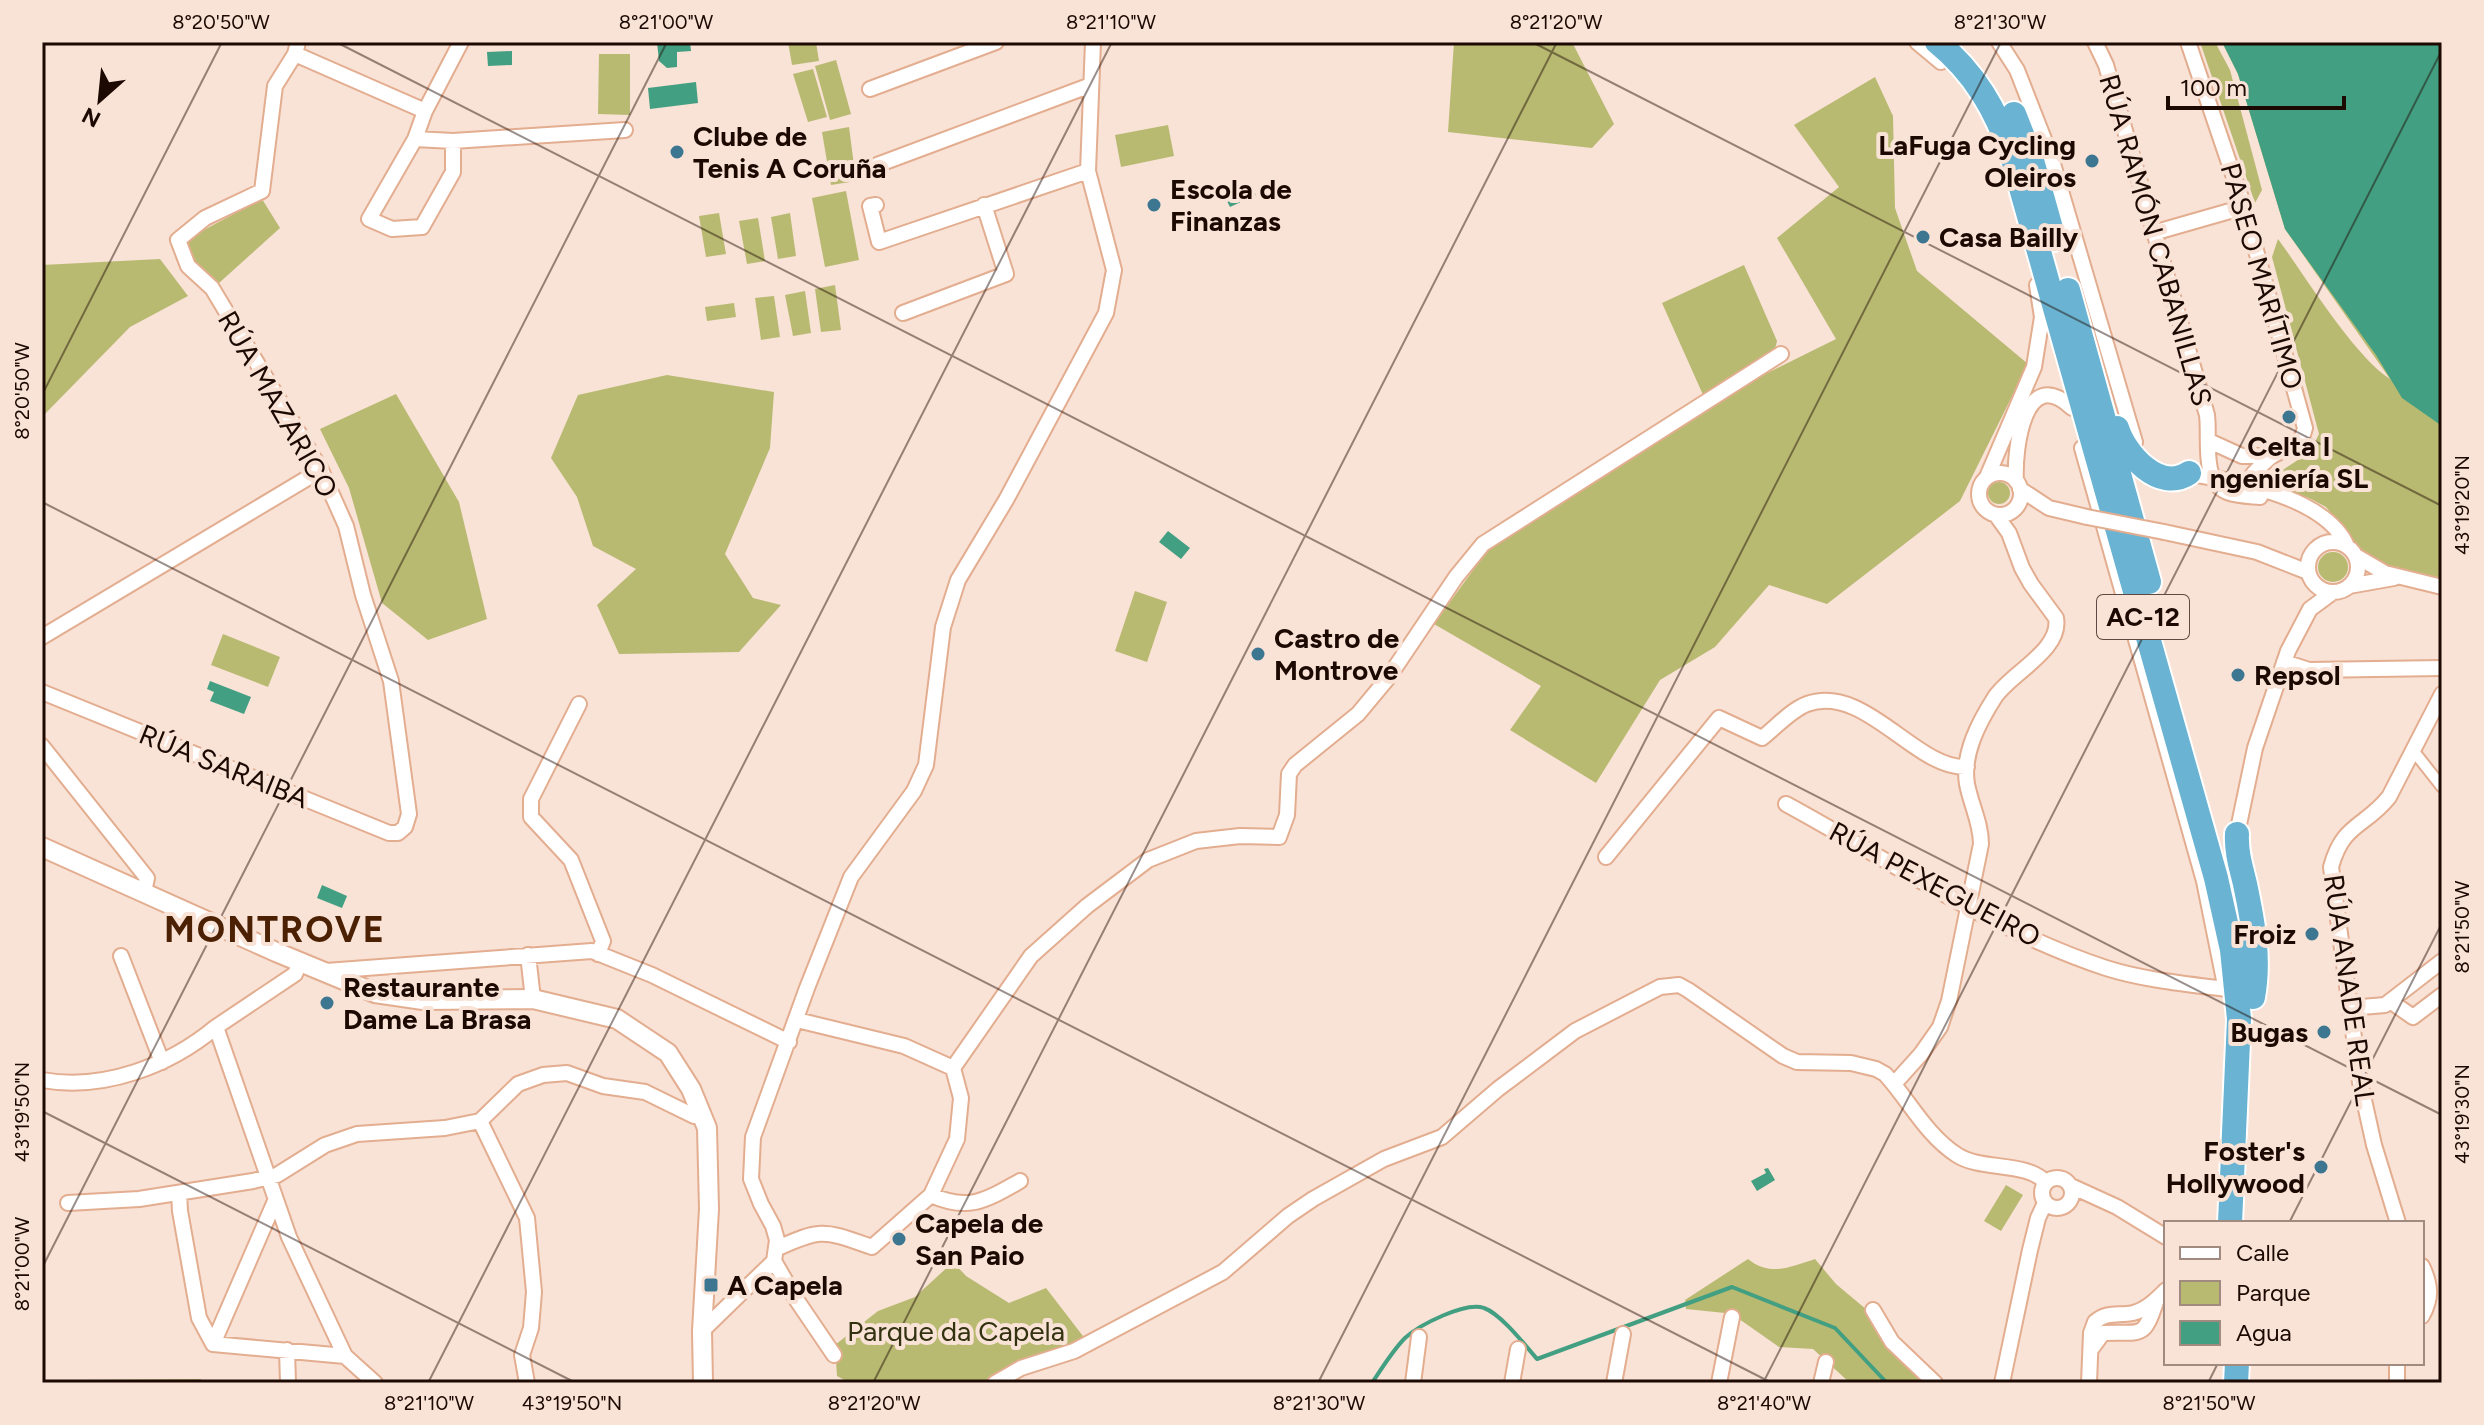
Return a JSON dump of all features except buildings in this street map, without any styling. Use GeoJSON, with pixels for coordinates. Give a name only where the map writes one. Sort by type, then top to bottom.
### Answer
{"type":"FeatureCollection","features":[{"type":"Feature","properties":{"kind":"highway","name":"AC-12"},"geometry":{"type":"LineString","coordinates":[[1937,42],[1961,63],[1995,110],[2012,156],[2224,909],[2237,988],[2230,1221]]}},
{"type":"Feature","properties":{"kind":"highway","name":"AC-12"},"geometry":{"type":"LineString","coordinates":[[1960,42],[1992,77],[2013,112],[2031,157],[2232,875],[2247,940],[2253,997],[2253,1074],[2245,1221]]}},
{"type":"Feature","properties":{"kind":"highway"},"geometry":{"type":"LineString","coordinates":[[2066,280],[2082,312],[2126,451],[2156,474],[2175,479],[2200,475]]}},
{"type":"Feature","properties":{"kind":"highway"},"geometry":{"type":"LineString","coordinates":[[2237,834],[2238,855],[2252,915],[2256,950],[2257,974],[2253,997]]}},
{"type":"Feature","properties":{"kind":"highway"},"geometry":{"type":"LineString","coordinates":[[2221,1221],[2227,1134],[2236,1091]]}},
{"type":"Feature","properties":{"kind":"street"},"geometry":{"type":"LineString","coordinates":[[453,141],[453,172],[422,227],[392,229],[369,219],[415,139],[425,111],[461,42]]}},
{"type":"Feature","properties":{"kind":"street"},"geometry":{"type":"LineString","coordinates":[[870,89],[996,42]]}},
{"type":"Feature","properties":{"kind":"street"},"geometry":{"type":"LineString","coordinates":[[834,1355],[796,1299],[775,1255],[773,1226],[751,1179],[753,1137],[851,877],[914,791],[926,765],[943,627],[958,580],[1006,500],[1106,313],[1114,270],[1088,171],[1093,42]]}},
{"type":"Feature","properties":{"kind":"street"},"geometry":{"type":"LineString","coordinates":[[1917,42],[1966,87],[1984,115],[1997,145],[2204,881],[2226,989],[2231,1068],[2236,1091]]}},
{"type":"Feature","properties":{"kind":"street"},"geometry":{"type":"LineString","coordinates":[[1999,42],[2017,70],[2051,157],[2133,439],[2141,451],[2160,466],[2288,499],[2312,509],[2333,523],[2352,551],[2358,569],[2349,586]]}},
{"type":"Feature","properties":{"kind":"street","name":"RÚA RAMÓN CABANILLAS"},"geometry":{"type":"LineString","coordinates":[[2095,42],[2106,65],[2207,415],[2209,441],[2200,475]]}},
{"type":"Feature","properties":{"kind":"street","name":"PASEO MARÍTIMO"},"geometry":{"type":"LineString","coordinates":[[2188,42],[2244,207],[2305,428],[2297,444],[2272,456],[2253,474],[2254,488]]}},
{"type":"Feature","properties":{"kind":"street"},"geometry":{"type":"LineString","coordinates":[[296,48],[425,111]]}},
{"type":"Feature","properties":{"kind":"street","name":"RÚA MAZARICO"},"geometry":{"type":"LineString","coordinates":[[296,48],[275,86],[262,191],[205,218],[178,240],[188,266],[212,288],[321,470],[346,526],[363,595],[391,681],[409,814],[405,827]]}},
{"type":"Feature","properties":{"kind":"street"},"geometry":{"type":"LineString","coordinates":[[877,165],[1091,85]]}},
{"type":"Feature","properties":{"kind":"street"},"geometry":{"type":"LineString","coordinates":[[415,139],[453,141],[625,130]]}},
{"type":"Feature","properties":{"kind":"street"},"geometry":{"type":"LineString","coordinates":[[876,205],[870,206],[879,242],[1088,171]]}},
{"type":"Feature","properties":{"kind":"street"},"geometry":{"type":"LineString","coordinates":[[903,313],[1006,274],[984,205]]}},
{"type":"Feature","properties":{"kind":"street"},"geometry":{"type":"LineString","coordinates":[[2153,233],[2244,207]]}},
{"type":"Feature","properties":{"kind":"street"},"geometry":{"type":"LineString","coordinates":[[1894,1084],[1940,1027],[1949,1001],[1981,844],[1979,821],[1967,784],[1973,739],[1997,693],[2050,644],[2058,625],[2022,568],[2005,526],[1996,515],[1985,509],[1979,499],[1980,487],[2034,367],[2042,317],[2037,285]]}},
{"type":"Feature","properties":{"kind":"street"},"geometry":{"type":"LineString","coordinates":[[702,1331],[775,1255],[809,1234],[830,1232],[872,1247],[931,1195],[957,1139],[961,1098],[953,1068],[1031,956],[1087,906],[1148,860],[1196,841],[1240,836],[1279,837],[1287,815],[1289,774],[1295,765],[1358,714],[1388,678],[1456,577],[1483,544],[1781,354]]}},
{"type":"Feature","properties":{"kind":"street"},"geometry":{"type":"LineString","coordinates":[[2013,543],[2018,485],[2017,444],[2031,404],[2040,397],[2051,396],[2064,400],[2072,408]]}},
{"type":"Feature","properties":{"kind":"street"},"geometry":{"type":"LineString","coordinates":[[2200,475],[2209,441]]}},
{"type":"Feature","properties":{"kind":"street","name":"RÚA RAMÓN CABANILLAS"},"geometry":{"type":"LineString","coordinates":[[2209,441],[2242,456],[2272,456]]}},
{"type":"Feature","properties":{"kind":"street"},"geometry":{"type":"LineString","coordinates":[[42,637],[321,470]]}},
{"type":"Feature","properties":{"kind":"street"},"geometry":{"type":"LineString","coordinates":[[1987,477],[2005,474],[2036,502],[2060,511],[2257,552],[2310,576],[2321,589],[2333,592]]}},
{"type":"Feature","properties":{"kind":"street"},"geometry":{"type":"LineString","coordinates":[[2200,475],[2228,492],[2288,499]]}},
{"type":"Feature","properties":{"kind":"street"},"geometry":{"type":"LineString","coordinates":[[2237,834],[2255,748],[2284,662],[2303,620],[2310,576],[2308,562],[2317,548],[2322,525],[2312,509]]}},
{"type":"Feature","properties":{"kind":"street"},"geometry":{"type":"LineString","coordinates":[[1996,515],[2015,510],[2060,511]]}},
{"type":"Feature","properties":{"kind":"street"},"geometry":{"type":"LineString","coordinates":[[2257,552],[2317,548],[2334,541],[2377,570],[2442,587]]}},
{"type":"Feature","properties":{"kind":"street"},"geometry":{"type":"LineString","coordinates":[[2303,620],[2318,602],[2333,592],[2383,578],[2399,578]]}},
{"type":"Feature","properties":{"kind":"street"},"geometry":{"type":"LineString","coordinates":[[2284,662],[2309,670],[2442,668]]}},
{"type":"Feature","properties":{"kind":"street","name":"RÚA SARAIBA"},"geometry":{"type":"LineString","coordinates":[[42,692],[389,833],[398,833],[405,827]]}},
{"type":"Feature","properties":{"kind":"street","name":"RÚA ANADE REAL"},"geometry":{"type":"LineString","coordinates":[[2397,1221],[2366,1114],[2331,867],[2342,838],[2379,810],[2389,797],[2442,694]]}},
{"type":"Feature","properties":{"kind":"street"},"geometry":{"type":"LineString","coordinates":[[1606,857],[1719,718],[1762,738],[1805,705],[1832,700],[1878,721],[1949,767],[1967,767]]}},
{"type":"Feature","properties":{"kind":"street"},"geometry":{"type":"LineString","coordinates":[[579,704],[531,799],[531,817],[571,860],[603,941],[598,954]]}},
{"type":"Feature","properties":{"kind":"street"},"geometry":{"type":"LineString","coordinates":[[42,746],[147,878],[144,892]]}},
{"type":"Feature","properties":{"kind":"street"},"geometry":{"type":"LineString","coordinates":[[2412,749],[2442,787]]}},
{"type":"Feature","properties":{"kind":"street","name":"RÚA PEXEGUEIRO"},"geometry":{"type":"LineString","coordinates":[[1786,804],[1967,908],[2017,933],[2108,968],[2226,989]]}},
{"type":"Feature","properties":{"kind":"street"},"geometry":{"type":"LineString","coordinates":[[42,847],[300,963],[375,993],[423,1000],[533,999],[617,1019],[668,1053],[691,1089],[707,1128],[709,1209],[702,1331],[703,1383]]}},
{"type":"Feature","properties":{"kind":"street"},"geometry":{"type":"LineString","coordinates":[[321,971],[592,951],[652,975],[789,1042]]}},
{"type":"Feature","properties":{"kind":"street"},"geometry":{"type":"LineString","coordinates":[[528,955],[533,999]]}},
{"type":"Feature","properties":{"kind":"street"},"geometry":{"type":"LineString","coordinates":[[121,956],[162,1062]]}},
{"type":"Feature","properties":{"kind":"street"},"geometry":{"type":"LineString","coordinates":[[2350,1008],[2385,1005],[2442,961]]}},
{"type":"Feature","properties":{"kind":"street"},"geometry":{"type":"LineString","coordinates":[[42,1080],[100,1080],[151,1068],[200,1040],[295,974],[300,963]]}},
{"type":"Feature","properties":{"kind":"street"},"geometry":{"type":"LineString","coordinates":[[995,1383],[1021,1368],[1074,1351],[1223,1272],[1313,1199],[1384,1159],[1442,1137],[1498,1089],[1575,1031],[1660,987],[1679,985],[1688,990],[1783,1056],[1809,1064],[1863,1065],[1885,1074],[1932,1132],[1959,1157],[2033,1173],[2046,1183]]}},
{"type":"Feature","properties":{"kind":"street"},"geometry":{"type":"LineString","coordinates":[[2390,1001],[2413,1017],[2442,995]]}},
{"type":"Feature","properties":{"kind":"street"},"geometry":{"type":"LineString","coordinates":[[797,1020],[904,1046],[953,1068]]}},
{"type":"Feature","properties":{"kind":"street"},"geometry":{"type":"LineString","coordinates":[[216,1027],[289,1237],[345,1356],[375,1383]]}},
{"type":"Feature","properties":{"kind":"street"},"geometry":{"type":"LineString","coordinates":[[68,1203],[139,1199],[267,1177],[277,1175],[325,1145],[357,1134],[445,1128],[480,1121],[518,1084],[543,1075],[567,1073],[603,1086],[645,1092],[694,1116],[701,1114]]}},
{"type":"Feature","properties":{"kind":"street"},"geometry":{"type":"LineString","coordinates":[[480,1121],[527,1218],[534,1292],[531,1328],[522,1355],[527,1383]]}},
{"type":"Feature","properties":{"kind":"street"},"geometry":{"type":"LineString","coordinates":[[2002,1383],[2033,1236],[2045,1203],[2042,1191],[2046,1183],[2059,1178],[2071,1194]]}},
{"type":"Feature","properties":{"kind":"street"},"geometry":{"type":"LineString","coordinates":[[931,1195],[963,1205],[991,1198],[1020,1181]]}},
{"type":"Feature","properties":{"kind":"street"},"geometry":{"type":"LineString","coordinates":[[179,1193],[199,1318],[213,1344]]}},
{"type":"Feature","properties":{"kind":"street"},"geometry":{"type":"LineString","coordinates":[[2071,1194],[2095,1195],[2164,1236]]}},
{"type":"Feature","properties":{"kind":"street"},"geometry":{"type":"LineString","coordinates":[[2045,1203],[2059,1209],[2071,1194]]}},
{"type":"Feature","properties":{"kind":"street"},"geometry":{"type":"LineString","coordinates":[[213,1344],[275,1201]]}},
{"type":"Feature","properties":{"kind":"street"},"geometry":{"type":"LineString","coordinates":[[2424,1269],[2436,1286],[2424,1312]]}},
{"type":"Feature","properties":{"kind":"street"},"geometry":{"type":"LineString","coordinates":[[2089,1383],[2091,1333],[2095,1322],[2101,1316],[2133,1313],[2162,1294]]}},
{"type":"Feature","properties":{"kind":"street"},"geometry":{"type":"LineString","coordinates":[[1873,1310],[1892,1342],[1935,1383]]}},
{"type":"Feature","properties":{"kind":"street"},"geometry":{"type":"LineString","coordinates":[[1719,1383],[1732,1317]]}},
{"type":"Feature","properties":{"kind":"street"},"geometry":{"type":"LineString","coordinates":[[1614,1383],[1623,1334]]}},
{"type":"Feature","properties":{"kind":"street"},"geometry":{"type":"LineString","coordinates":[[1413,1383],[1419,1337]]}},
{"type":"Feature","properties":{"kind":"street"},"geometry":{"type":"LineString","coordinates":[[213,1344],[345,1356]]}},
{"type":"Feature","properties":{"kind":"street"},"geometry":{"type":"LineString","coordinates":[[1512,1383],[1518,1349]]}},
{"type":"Feature","properties":{"kind":"street"},"geometry":{"type":"LineString","coordinates":[[287,1350],[288,1383]]}},
{"type":"Feature","properties":{"kind":"street"},"geometry":{"type":"LineString","coordinates":[[1821,1383],[1826,1362]]}},
{"type":"Feature","properties":{"kind":"green space"},"geometry":{"type":"Polygon","coordinates":[[[788,42],[816,42],[819,61],[792,65],[788,42]]]}},
{"type":"Feature","properties":{"kind":"green space"},"geometry":{"type":"Polygon","coordinates":[[[1454,42],[1573,44],[1614,124],[1592,148],[1448,132],[1454,42]]]}},
{"type":"Feature","properties":{"kind":"green space"},"geometry":{"type":"Polygon","coordinates":[[[2200,42],[2215,42],[2230,70],[2262,190],[2255,203],[2200,42]]]}},
{"type":"Feature","properties":{"kind":"green space"},"geometry":{"type":"Polygon","coordinates":[[[2222,42],[2442,42],[2442,581],[2382,564],[2360,550],[2326,507],[2309,498],[2268,487],[2269,479],[2310,452],[2319,434],[2272,257],[2278,239],[2346,335],[2390,379],[2285,229],[2238,74],[2222,42]]]}},
{"type":"Feature","properties":{"kind":"green space"},"geometry":{"type":"Polygon","coordinates":[[[599,54],[630,54],[630,115],[598,114],[599,54]]]}},
{"type":"Feature","properties":{"kind":"green space"},"geometry":{"type":"Polygon","coordinates":[[[836,60],[851,114],[830,120],[815,66],[836,60]]]}},
{"type":"Feature","properties":{"kind":"green space"},"geometry":{"type":"Polygon","coordinates":[[[813,69],[827,117],[808,122],[793,74],[813,69]]]}},
{"type":"Feature","properties":{"kind":"green space"},"geometry":{"type":"Polygon","coordinates":[[[1875,77],[1893,116],[1895,208],[1917,271],[2028,364],[1960,501],[1827,604],[1769,585],[1715,647],[1660,680],[1596,783],[1510,730],[1541,686],[1434,624],[1487,551],[1739,387],[1836,339],[1777,238],[1839,187],[1794,125],[1875,77]]]}},
{"type":"Feature","properties":{"kind":"green space"},"geometry":{"type":"Polygon","coordinates":[[[1168,125],[1174,156],[1121,167],[1115,135],[1168,125]]]}},
{"type":"Feature","properties":{"kind":"green space"},"geometry":{"type":"Polygon","coordinates":[[[849,127],[856,181],[831,185],[822,132],[849,127]]]}},
{"type":"Feature","properties":{"kind":"green space"},"geometry":{"type":"Polygon","coordinates":[[[846,191],[859,260],[825,267],[812,198],[846,191]]]}},
{"type":"Feature","properties":{"kind":"green space"},"geometry":{"type":"Polygon","coordinates":[[[262,199],[280,228],[219,283],[197,267],[185,240],[262,199]]]}},
{"type":"Feature","properties":{"kind":"green space"},"geometry":{"type":"Polygon","coordinates":[[[719,213],[726,254],[706,257],[699,216],[719,213]]]}},
{"type":"Feature","properties":{"kind":"green space"},"geometry":{"type":"Polygon","coordinates":[[[790,213],[796,256],[778,259],[771,217],[790,213]]]}},
{"type":"Feature","properties":{"kind":"green space"},"geometry":{"type":"Polygon","coordinates":[[[758,218],[765,261],[747,264],[739,221],[758,218]]]}},
{"type":"Feature","properties":{"kind":"green space"},"geometry":{"type":"Polygon","coordinates":[[[160,259],[188,296],[130,327],[42,417],[42,265],[160,259]]]}},
{"type":"Feature","properties":{"kind":"green space"},"geometry":{"type":"Polygon","coordinates":[[[1744,265],[1777,341],[1773,357],[1704,397],[1662,303],[1744,265]]]}},
{"type":"Feature","properties":{"kind":"green space"},"geometry":{"type":"Polygon","coordinates":[[[835,285],[841,330],[821,332],[815,289],[835,285]]]}},
{"type":"Feature","properties":{"kind":"green space"},"geometry":{"type":"Polygon","coordinates":[[[805,291],[811,333],[793,336],[785,295],[805,291]]]}},
{"type":"Feature","properties":{"kind":"green space"},"geometry":{"type":"Polygon","coordinates":[[[774,296],[780,337],[761,340],[755,298],[774,296]]]}},
{"type":"Feature","properties":{"kind":"green space"},"geometry":{"type":"Polygon","coordinates":[[[734,303],[736,317],[707,321],[705,307],[734,303]]]}},
{"type":"Feature","properties":{"kind":"green space"},"geometry":{"type":"Polygon","coordinates":[[[667,375],[774,392],[770,448],[725,554],[753,598],[781,605],[739,652],[619,654],[597,605],[636,569],[593,546],[577,497],[551,458],[578,395],[667,375]]]}},
{"type":"Feature","properties":{"kind":"green space"},"geometry":{"type":"Polygon","coordinates":[[[396,394],[459,502],[487,619],[428,640],[382,603],[349,488],[320,429],[396,394]]]}},
{"type":"Feature","properties":{"kind":"green space"},"geometry":{"type":"Polygon","coordinates":[[[1999,482],[2007,485],[2010,493],[2007,501],[1999,504],[1991,501],[1988,493],[1991,485],[1999,482]]]}},
{"type":"Feature","properties":{"kind":"green space"},"geometry":{"type":"Polygon","coordinates":[[[2333,552],[2339,553],[2347,561],[2347,573],[2339,581],[2333,582],[2327,581],[2319,573],[2318,567],[2319,561],[2327,553],[2333,552]]]}},
{"type":"Feature","properties":{"kind":"green space"},"geometry":{"type":"Polygon","coordinates":[[[1135,591],[1167,602],[1147,662],[1115,651],[1135,591]]]}},
{"type":"Feature","properties":{"kind":"green space"},"geometry":{"type":"Polygon","coordinates":[[[223,634],[280,657],[268,687],[211,665],[223,634]]]}},
{"type":"Feature","properties":{"kind":"green space"},"geometry":{"type":"Polygon","coordinates":[[[2006,1185],[2023,1195],[2001,1231],[1984,1221],[2006,1185]]]}},
{"type":"Feature","properties":{"kind":"green space"},"geometry":{"type":"Polygon","coordinates":[[[1748,1259],[1772,1269],[1815,1259],[1836,1284],[1867,1310],[1871,1323],[1886,1346],[1928,1383],[1850,1383],[1813,1349],[1779,1347],[1725,1313],[1686,1309],[1685,1300],[1748,1259]]]}},
{"type":"Feature","properties":{"kind":"green space","name":"Parque da Capela"},"geometry":{"type":"Polygon","coordinates":[[[953,1262],[966,1276],[1009,1303],[1046,1288],[1086,1340],[989,1383],[850,1383],[837,1376],[835,1345],[878,1311],[915,1297],[953,1262]]]}},
{"type":"Feature","properties":{"kind":"green space"},"geometry":{"type":"Polygon","coordinates":[[[201,1379],[201,1383],[87,1383],[87,1380],[201,1379]]]}},
{"type":"Feature","properties":{"kind":"water"},"geometry":{"type":"Polygon","coordinates":[[[657,42],[690,42],[691,51],[677,52],[677,67],[667,68],[659,61],[657,42]]]}},
{"type":"Feature","properties":{"kind":"water"},"geometry":{"type":"Polygon","coordinates":[[[2222,42],[2442,42],[2442,426],[2402,398],[2376,355],[2285,229],[2238,74],[2222,42]]]}},
{"type":"Feature","properties":{"kind":"water"},"geometry":{"type":"Polygon","coordinates":[[[512,51],[512,65],[488,66],[487,52],[512,51]]]}},
{"type":"Feature","properties":{"kind":"water"},"geometry":{"type":"Polygon","coordinates":[[[696,82],[698,103],[650,109],[648,88],[696,82]]]}},
{"type":"Feature","properties":{"kind":"water"},"geometry":{"type":"Polygon","coordinates":[[[1250,183],[1256,195],[1230,207],[1224,195],[1250,183]]]}},
{"type":"Feature","properties":{"kind":"water"},"geometry":{"type":"Polygon","coordinates":[[[1168,531],[1190,548],[1181,559],[1159,542],[1168,531]]]}},
{"type":"Feature","properties":{"kind":"water"},"geometry":{"type":"Polygon","coordinates":[[[210,681],[251,697],[244,714],[210,701],[214,692],[207,689],[210,681]]]}},
{"type":"Feature","properties":{"kind":"water"},"geometry":{"type":"Polygon","coordinates":[[[322,885],[347,896],[342,908],[317,898],[322,885]]]}},
{"type":"Feature","properties":{"kind":"water"},"geometry":{"type":"Polygon","coordinates":[[[1768,1168],[1775,1180],[1757,1191],[1751,1181],[1766,1173],[1764,1169],[1768,1168]]]}},
{"type":"Feature","properties":{"kind":"waterway"},"geometry":{"type":"LineString","coordinates":[[1372,1383],[1405,1338],[1431,1321],[1466,1308],[1491,1311],[1537,1359],[1732,1287],[1835,1328],[1887,1383]]}},
{"type":"Feature","properties":{"kind":"place","name":"Clube de Tenis A Coruña"},"geometry":{"type":"Point","coordinates":[677,152]}},
{"type":"Feature","properties":{"kind":"place","name":"LaFuga Cycling Oleiros"},"geometry":{"type":"Point","coordinates":[2092,161]}},
{"type":"Feature","properties":{"kind":"place","name":"Escola de Finanzas"},"geometry":{"type":"Point","coordinates":[1154,205]}},
{"type":"Feature","properties":{"kind":"place","name":"Casa Bailly"},"geometry":{"type":"Point","coordinates":[1923,237]}},
{"type":"Feature","properties":{"kind":"place","name":"Celta I ngeniería SL"},"geometry":{"type":"Point","coordinates":[2289,417]}},
{"type":"Feature","properties":{"kind":"place","name":"Castro de Montrove"},"geometry":{"type":"Point","coordinates":[1258,654]}},
{"type":"Feature","properties":{"kind":"place","name":"Repsol"},"geometry":{"type":"Point","coordinates":[2238,675]}},
{"type":"Feature","properties":{"kind":"place","name":"Froiz"},"geometry":{"type":"Point","coordinates":[2312,934]}},
{"type":"Feature","properties":{"kind":"place","name":"Restaurante Dame La Brasa"},"geometry":{"type":"Point","coordinates":[327,1003]}},
{"type":"Feature","properties":{"kind":"place","name":"Bugas"},"geometry":{"type":"Point","coordinates":[2324,1032]}},
{"type":"Feature","properties":{"kind":"place","name":"Foster's Hollywood"},"geometry":{"type":"Point","coordinates":[2321,1167]}},
{"type":"Feature","properties":{"kind":"place","name":"Capela de San Paio"},"geometry":{"type":"Point","coordinates":[899,1239]}},
{"type":"Feature","properties":{"kind":"place","name":"A Capela"},"geometry":{"type":"Point","coordinates":[711,1285]}},
{"type":"Feature","properties":{"kind":"district","name":"MONTROVE"},"geometry":{"type":"Point","coordinates":[275,929]}}]}
